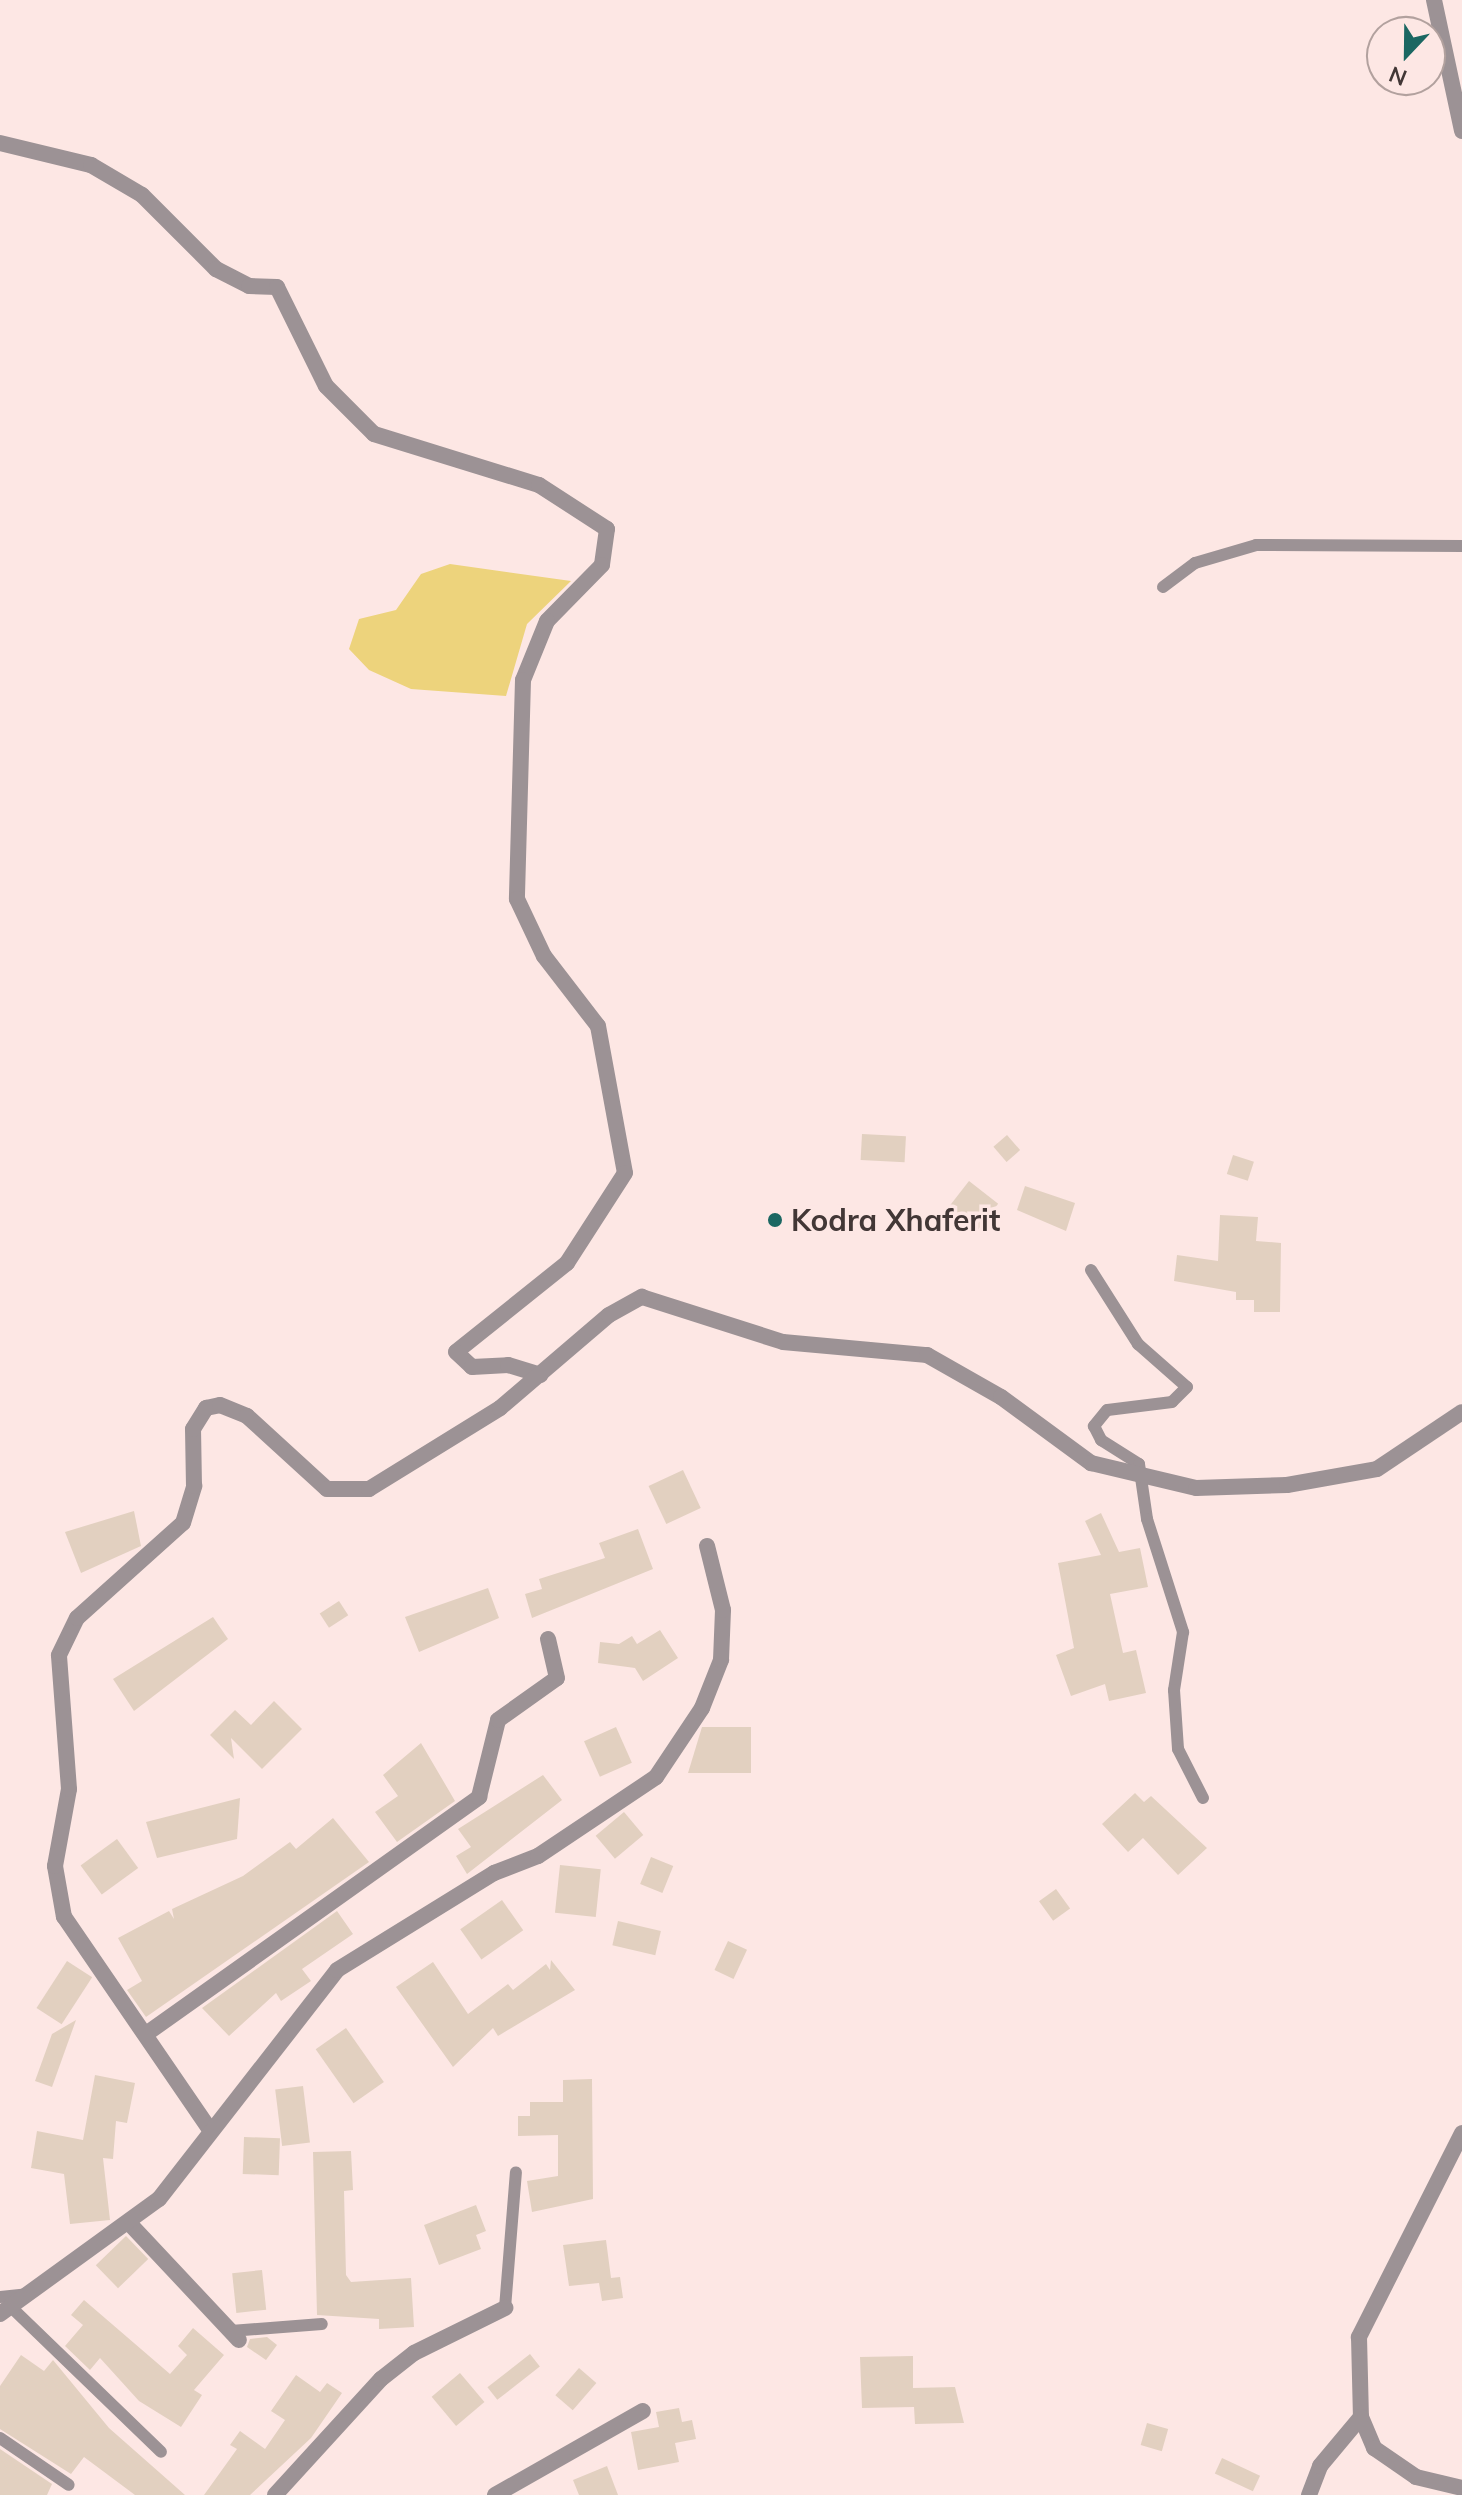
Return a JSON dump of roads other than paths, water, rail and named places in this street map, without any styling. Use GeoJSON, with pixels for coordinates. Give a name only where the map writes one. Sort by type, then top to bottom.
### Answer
{"type":"FeatureCollection","features":[{"type":"Feature","properties":{"kind":"street"},"geometry":{"type":"LineString","coordinates":[[1434,0],[1462,131]]}},
{"type":"Feature","properties":{"kind":"street"},"geometry":{"type":"LineString","coordinates":[[0,143],[91,165],[142,195],[216,269],[249,286],[277,287],[326,386],[374,434],[539,485],[607,529],[602,565],[547,621],[523,680],[517,899],[544,956],[598,1026],[625,1173],[567,1263],[456,1352],[472,1367],[508,1365],[540,1375]]}},
{"type":"Feature","properties":{"kind":"street"},"geometry":{"type":"LineString","coordinates":[[208,2127],[64,1917],[57,1891],[58,1834],[69,1789],[59,1655],[77,1618],[183,1523],[194,1486],[196,1415],[220,1405],[247,1416],[343,1495],[384,1482],[540,1375],[609,1315],[642,1297],[659,1299],[783,1342],[927,1355],[1001,1397],[1070,1452],[1139,1476],[1196,1488],[1330,1479],[1377,1469],[1462,1412]]}},
{"type":"Feature","properties":{"kind":"street"},"geometry":{"type":"LineString","coordinates":[[4,2306],[34,2293],[130,2224],[159,2199],[208,2127],[337,1970],[368,1945],[538,1856],[656,1777],[702,1708],[721,1660],[723,1610],[707,1546]]}},
{"type":"Feature","properties":{"kind":"street"},"geometry":{"type":"LineString","coordinates":[[146,2034],[479,1797],[498,1720],[557,1678],[548,1639]]}},
{"type":"Feature","properties":{"kind":"street"},"geometry":{"type":"LineString","coordinates":[[1462,2133],[1363,2325],[1361,2417],[1387,2461],[1426,2481],[1462,2488]]}},
{"type":"Feature","properties":{"kind":"street"},"geometry":{"type":"LineString","coordinates":[[130,2224],[235,2336]]}},
{"type":"Feature","properties":{"kind":"street"},"geometry":{"type":"LineString","coordinates":[[275,2495],[381,2379],[414,2353],[505,2308]]}},
{"type":"Feature","properties":{"kind":"street"},"geometry":{"type":"LineString","coordinates":[[495,2495],[643,2411]]}},
{"type":"Feature","properties":{"kind":"street"},"geometry":{"type":"LineString","coordinates":[[1309,2495],[1320,2466],[1361,2417]]}},
{"type":"Feature","properties":{"kind":"lane"},"geometry":{"type":"LineString","coordinates":[[1163,587],[1195,563],[1256,545],[1462,546]]}},
{"type":"Feature","properties":{"kind":"lane"},"geometry":{"type":"LineString","coordinates":[[1091,1270],[1138,1344],[1187,1387],[1172,1402],[1107,1410],[1094,1426],[1101,1440],[1139,1464],[1139,1476],[1183,1632],[1174,1690],[1178,1749],[1203,1798]]}},
{"type":"Feature","properties":{"kind":"lane"},"geometry":{"type":"LineString","coordinates":[[505,2308],[516,2172]]}},
{"type":"Feature","properties":{"kind":"lane"},"geometry":{"type":"LineString","coordinates":[[4,2306],[161,2452]]}},
{"type":"Feature","properties":{"kind":"lane"},"geometry":{"type":"LineString","coordinates":[[235,2336],[322,2324]]}},
{"type":"Feature","properties":{"kind":"lane"},"geometry":{"type":"LineString","coordinates":[[0,2438],[69,2485]]}},
{"type":"Feature","properties":{"kind":"place","name":"Kodra Xhaferit"},"geometry":{"type":"Point","coordinates":[775,1220]}}]}
